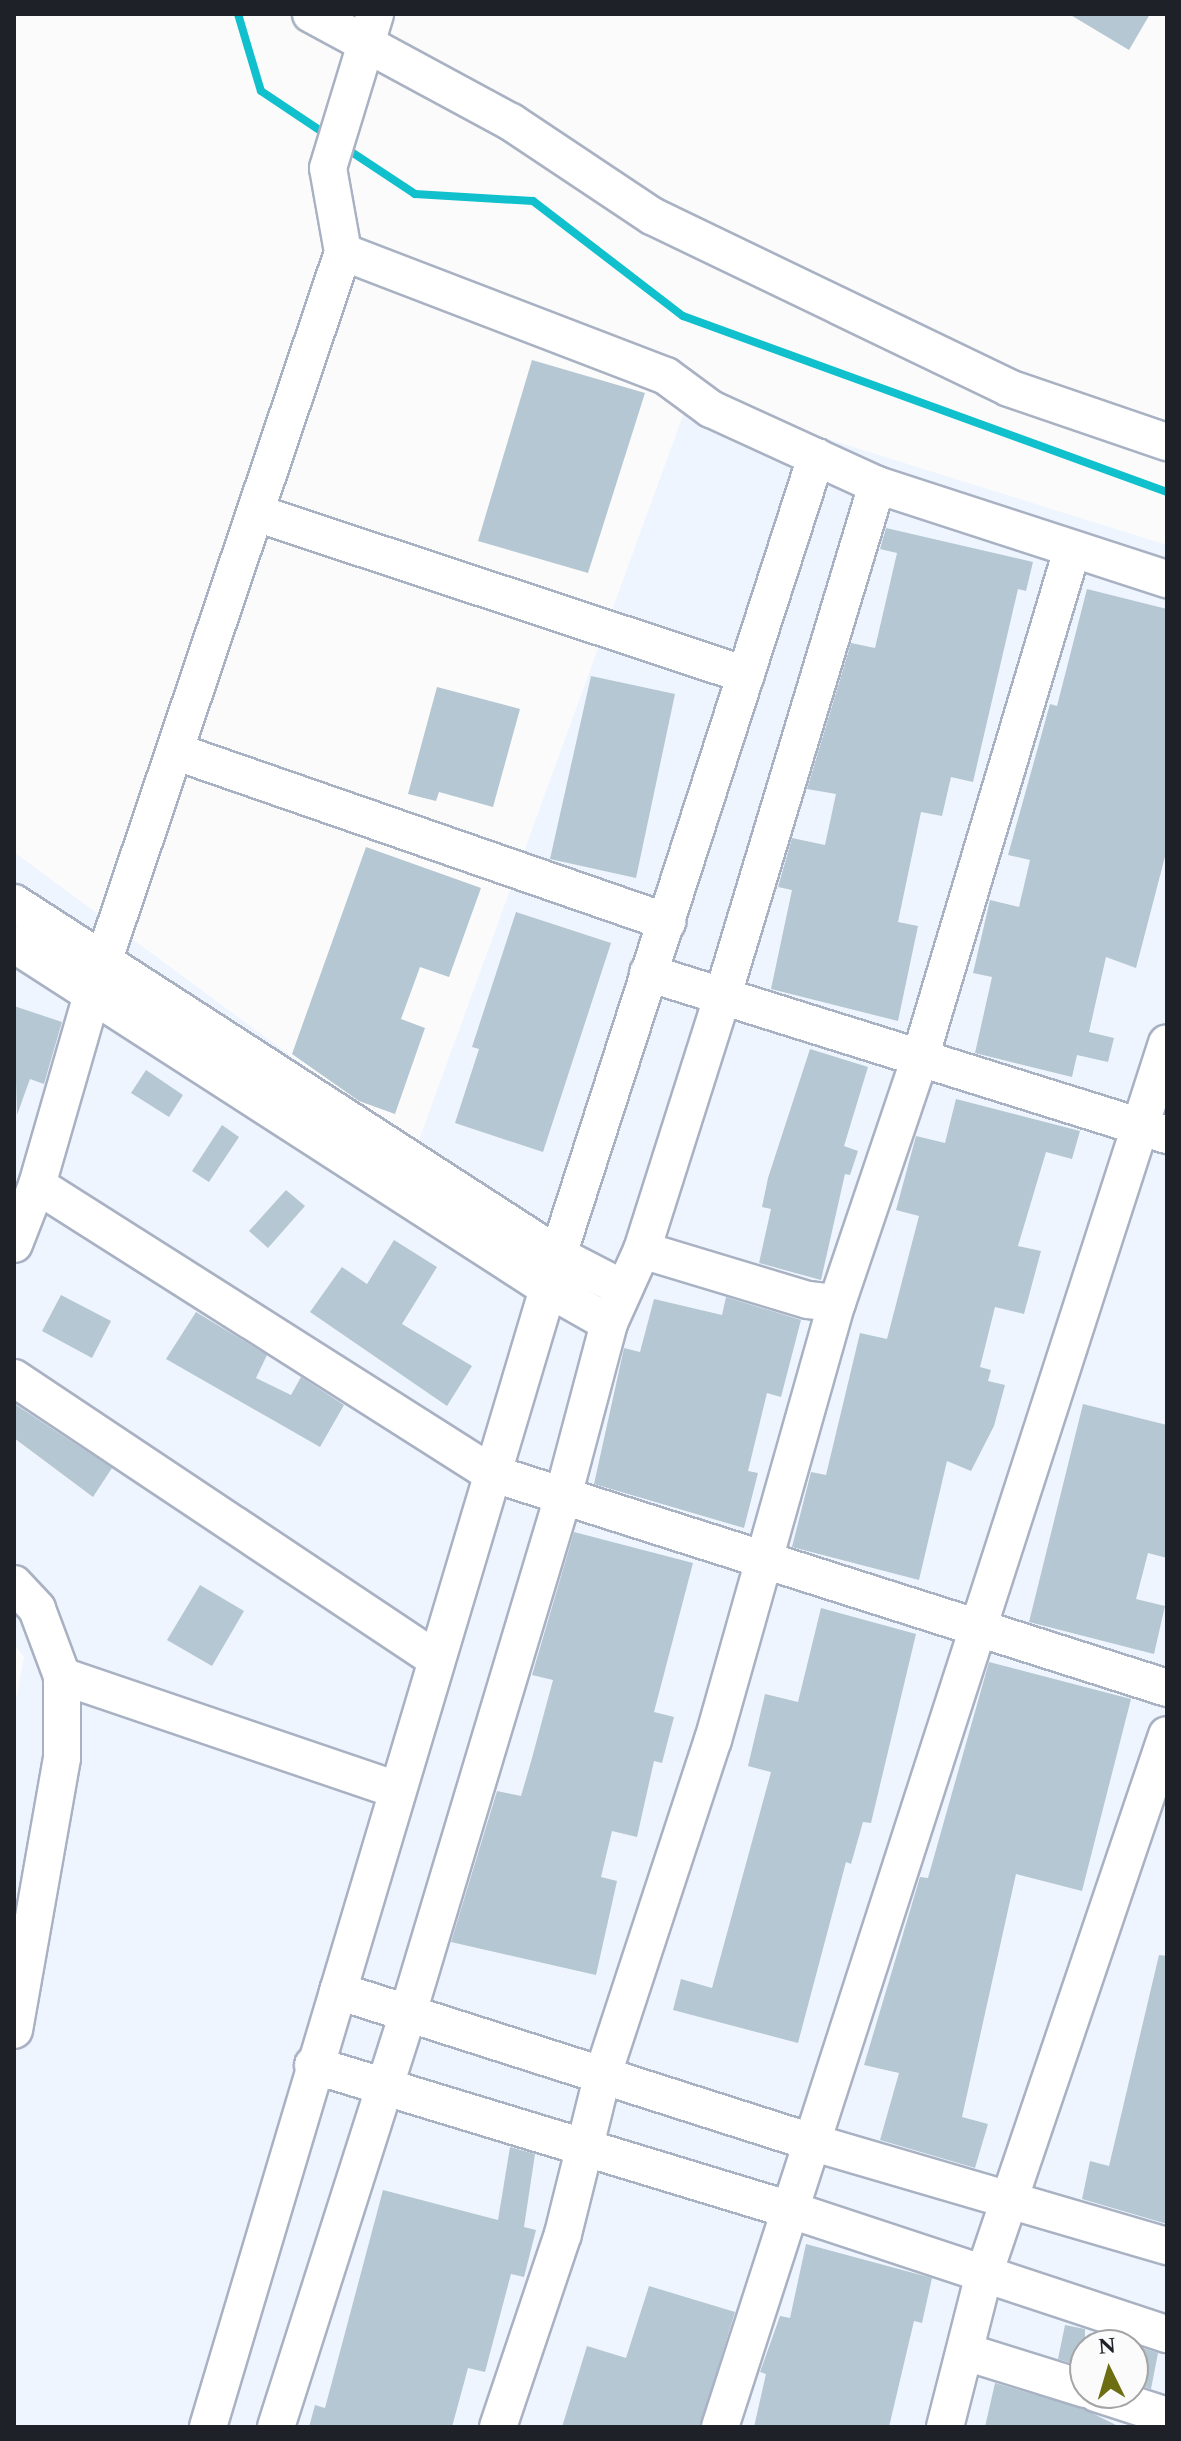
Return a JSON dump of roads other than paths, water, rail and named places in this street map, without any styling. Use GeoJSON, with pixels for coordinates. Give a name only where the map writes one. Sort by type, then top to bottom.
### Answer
{"type":"FeatureCollection","features":[{"type":"Feature","properties":{"kind":"street"},"geometry":{"type":"LineString","coordinates":[[311,14],[370,29],[652,216],[1009,388],[1167,442]]}},
{"type":"Feature","properties":{"kind":"street"},"geometry":{"type":"LineString","coordinates":[[14,1244],[37,1185],[97,981],[177,752],[343,252],[328,168],[370,29]]}},
{"type":"Feature","properties":{"kind":"street"},"geometry":{"type":"LineString","coordinates":[[343,252],[666,376],[711,409],[877,485],[1167,579]]}},
{"type":"Feature","properties":{"kind":"street"},"geometry":{"type":"LineString","coordinates":[[208,2427],[434,1658],[558,1255],[816,457]]}},
{"type":"Feature","properties":{"kind":"street"},"geometry":{"type":"LineString","coordinates":[[276,2427],[407,2016],[562,1500],[609,1323],[642,1250],[723,995],[877,485]]}},
{"type":"Feature","properties":{"kind":"street"},"geometry":{"type":"LineString","coordinates":[[256,513],[746,675]]}},
{"type":"Feature","properties":{"kind":"street"},"geometry":{"type":"LineString","coordinates":[[498,2427],[563,2234],[581,2146],[713,1740],[837,1303],[920,1058],[1072,550]]}},
{"type":"Feature","properties":{"kind":"street"},"geometry":{"type":"LineString","coordinates":[[177,752],[667,922]]}},
{"type":"Feature","properties":{"kind":"street"},"geometry":{"type":"LineString","coordinates":[[14,903],[97,981],[549,1289],[609,1323]]}},
{"type":"Feature","properties":{"kind":"street"},"geometry":{"type":"LineString","coordinates":[[14,944],[97,981],[558,1255],[624,1289]]}},
{"type":"Feature","properties":{"kind":"street"},"geometry":{"type":"LineString","coordinates":[[648,973],[1154,1131]]}},
{"type":"Feature","properties":{"kind":"street"},"geometry":{"type":"LineString","coordinates":[[720,2427],[978,1626],[1154,1131],[1167,1043]]}},
{"type":"Feature","properties":{"kind":"street"},"geometry":{"type":"LineString","coordinates":[[37,1185],[491,1473],[562,1500],[766,1560],[1167,1688]]}},
{"type":"Feature","properties":{"kind":"street"},"geometry":{"type":"LineString","coordinates":[[642,1250],[808,1300],[837,1303]]}},
{"type":"Feature","properties":{"kind":"street"},"geometry":{"type":"LineString","coordinates":[[14,1378],[434,1658]]}},
{"type":"Feature","properties":{"kind":"street"},"geometry":{"type":"LineString","coordinates":[[14,1584],[37,1609],[62,1676],[62,1758],[14,2030]]}},
{"type":"Feature","properties":{"kind":"street"},"geometry":{"type":"LineString","coordinates":[[62,1676],[396,1790]]}},
{"type":"Feature","properties":{"kind":"street"},"geometry":{"type":"LineString","coordinates":[[945,2427],[984,2274],[1167,1735]]}},
{"type":"Feature","properties":{"kind":"street"},"geometry":{"type":"LineString","coordinates":[[338,1991],[407,2016],[811,2142],[1167,2246]]}},
{"type":"Feature","properties":{"kind":"street"},"geometry":{"type":"LineString","coordinates":[[313,2065],[788,2209],[1167,2334]]}},
{"type":"Feature","properties":{"kind":"street"},"geometry":{"type":"LineString","coordinates":[[966,2352],[1069,2384]]}},
{"type":"Feature","properties":{"kind":"street"},"geometry":{"type":"LineString","coordinates":[[1145,2409],[1167,2416]]}},
{"type":"Feature","properties":{"kind":"waterway"},"geometry":{"type":"LineString","coordinates":[[238,14],[261,91],[330,137]]}},
{"type":"Feature","properties":{"kind":"waterway"},"geometry":{"type":"LineString","coordinates":[[344,147],[415,194],[533,201],[683,316],[1167,492]]}}]}
